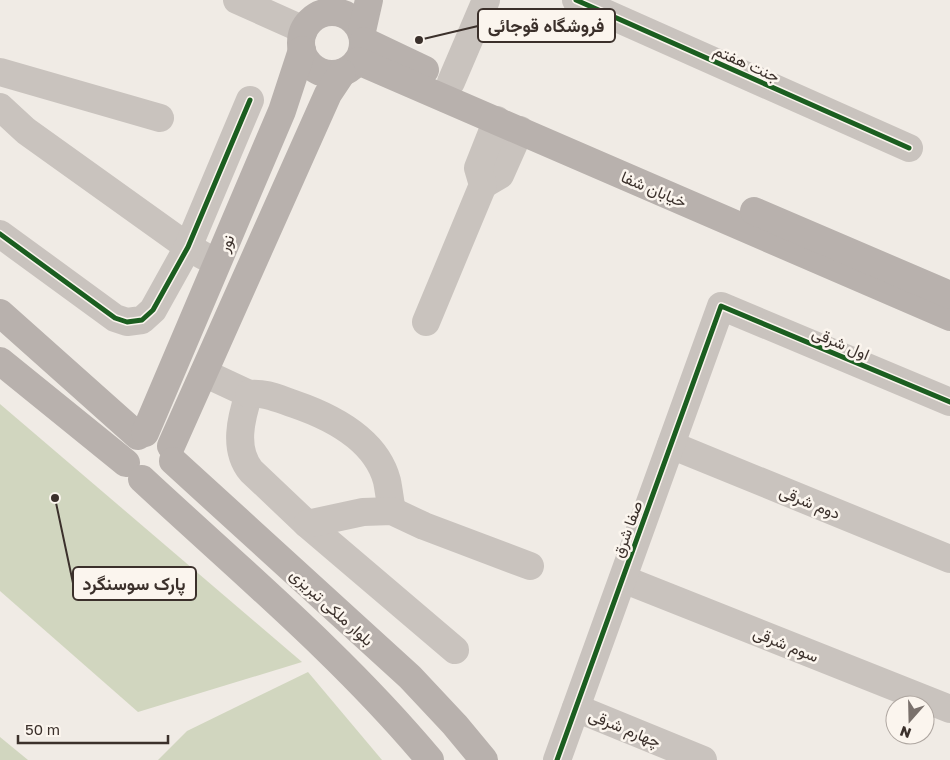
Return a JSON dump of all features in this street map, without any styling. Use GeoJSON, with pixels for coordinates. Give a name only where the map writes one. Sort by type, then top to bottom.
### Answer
{"type":"FeatureCollection","features":[{"type":"Feature","properties":{"kind":"main road","name":"نور"},"geometry":{"type":"LineString","coordinates":[[172,454],[204,373],[324,102],[356,52],[369,0]]}},
{"type":"Feature","properties":{"kind":"main road"},"geometry":{"type":"LineString","coordinates":[[338,12],[348,16],[356,23],[356,52],[332,74],[322,72],[309,63],[309,25],[323,14],[338,12]]}},
{"type":"Feature","properties":{"kind":"main road","name":"نور"},"geometry":{"type":"LineString","coordinates":[[141,435],[282,111],[309,25]]}},
{"type":"Feature","properties":{"kind":"main road","name":"خیابان شفا"},"geometry":{"type":"LineString","coordinates":[[356,52],[451,82],[950,295]]}},
{"type":"Feature","properties":{"kind":"main road","name":"خیابان شفا"},"geometry":{"type":"LineString","coordinates":[[356,52],[508,125],[950,317]]}},
{"type":"Feature","properties":{"kind":"main road"},"geometry":{"type":"LineString","coordinates":[[0,313],[141,435]]}},
{"type":"Feature","properties":{"kind":"main road"},"geometry":{"type":"LineString","coordinates":[[0,361],[134,471],[329,651],[412,738],[430,760]]}},
{"type":"Feature","properties":{"kind":"main road"},"geometry":{"type":"LineString","coordinates":[[141,435],[160,436],[166,440],[172,454],[170,469],[158,479],[150,481],[134,471],[126,455],[132,441],[141,435]]}},
{"type":"Feature","properties":{"kind":"main road","name":"بلوار ملکى تبریزى"},"geometry":{"type":"LineString","coordinates":[[172,454],[410,677],[455,725],[484,760]]}},
{"type":"Feature","properties":{"kind":"street"},"geometry":{"type":"LineString","coordinates":[[237,0],[309,25]]}},
{"type":"Feature","properties":{"kind":"street"},"geometry":{"type":"LineString","coordinates":[[451,82],[486,0]]}},
{"type":"Feature","properties":{"kind":"street","name":"جنت هفتم"},"geometry":{"type":"LineString","coordinates":[[576,0],[909,148]]}},
{"type":"Feature","properties":{"kind":"street"},"geometry":{"type":"LineString","coordinates":[[0,72],[160,118]]}},
{"type":"Feature","properties":{"kind":"street"},"geometry":{"type":"LineString","coordinates":[[0,234],[115,318],[127,322],[142,320],[153,310],[188,247],[250,100]]}},
{"type":"Feature","properties":{"kind":"street"},"geometry":{"type":"LineString","coordinates":[[0,107],[26,131],[188,247],[217,263]]}},
{"type":"Feature","properties":{"kind":"street"},"geometry":{"type":"LineString","coordinates":[[426,322],[483,185],[478,168],[508,125]]}},
{"type":"Feature","properties":{"kind":"street","name":"اول شرقی"},"geometry":{"type":"LineString","coordinates":[[721,306],[950,402]]}},
{"type":"Feature","properties":{"kind":"street","name":"صفا شرق"},"geometry":{"type":"LineString","coordinates":[[557,760],[721,306]]}},
{"type":"Feature","properties":{"kind":"street"},"geometry":{"type":"LineString","coordinates":[[204,373],[250,394],[269,395],[312,410],[347,428],[364,442],[377,458],[387,480],[392,511]]}},
{"type":"Feature","properties":{"kind":"street"},"geometry":{"type":"LineString","coordinates":[[250,394],[240,429],[241,453],[244,463],[307,524],[455,650]]}},
{"type":"Feature","properties":{"kind":"street","name":"دوم شرقی"},"geometry":{"type":"LineString","coordinates":[[671,445],[950,559]]}},
{"type":"Feature","properties":{"kind":"street"},"geometry":{"type":"LineString","coordinates":[[307,524],[363,512],[392,511],[530,566]]}},
{"type":"Feature","properties":{"kind":"street","name":"سوم شرقی"},"geometry":{"type":"LineString","coordinates":[[623,579],[950,709]]}},
{"type":"Feature","properties":{"kind":"street","name":"چهارم شرقی"},"geometry":{"type":"LineString","coordinates":[[576,708],[703,760]]}},
{"type":"Feature","properties":{"kind":"green space"},"geometry":{"type":"Polygon","coordinates":[[[0,404],[302,662],[138,712],[0,591],[0,404]]]}},
{"type":"Feature","properties":{"kind":"green space"},"geometry":{"type":"Polygon","coordinates":[[[308,672],[382,760],[158,760],[187,731],[308,672]]]}},
{"type":"Feature","properties":{"kind":"green space"},"geometry":{"type":"Polygon","coordinates":[[[0,737],[28,760],[0,760],[0,737]]]}},
{"type":"Feature","properties":{"kind":"cycle path"},"geometry":{"type":"LineString","coordinates":[[576,0],[909,148]]}},
{"type":"Feature","properties":{"kind":"cycle path"},"geometry":{"type":"LineString","coordinates":[[0,234],[115,318],[127,322],[142,320],[153,310],[188,247],[250,100]]}},
{"type":"Feature","properties":{"kind":"cycle path"},"geometry":{"type":"LineString","coordinates":[[557,760],[721,306],[950,402]]}},
{"type":"Feature","properties":{"kind":"place","name":"فروشگاه قوجائی"},"geometry":{"type":"Point","coordinates":[419,40]}},
{"type":"Feature","properties":{"kind":"place","name":"پارک سوسنگرد"},"geometry":{"type":"Point","coordinates":[55,498]}}]}
